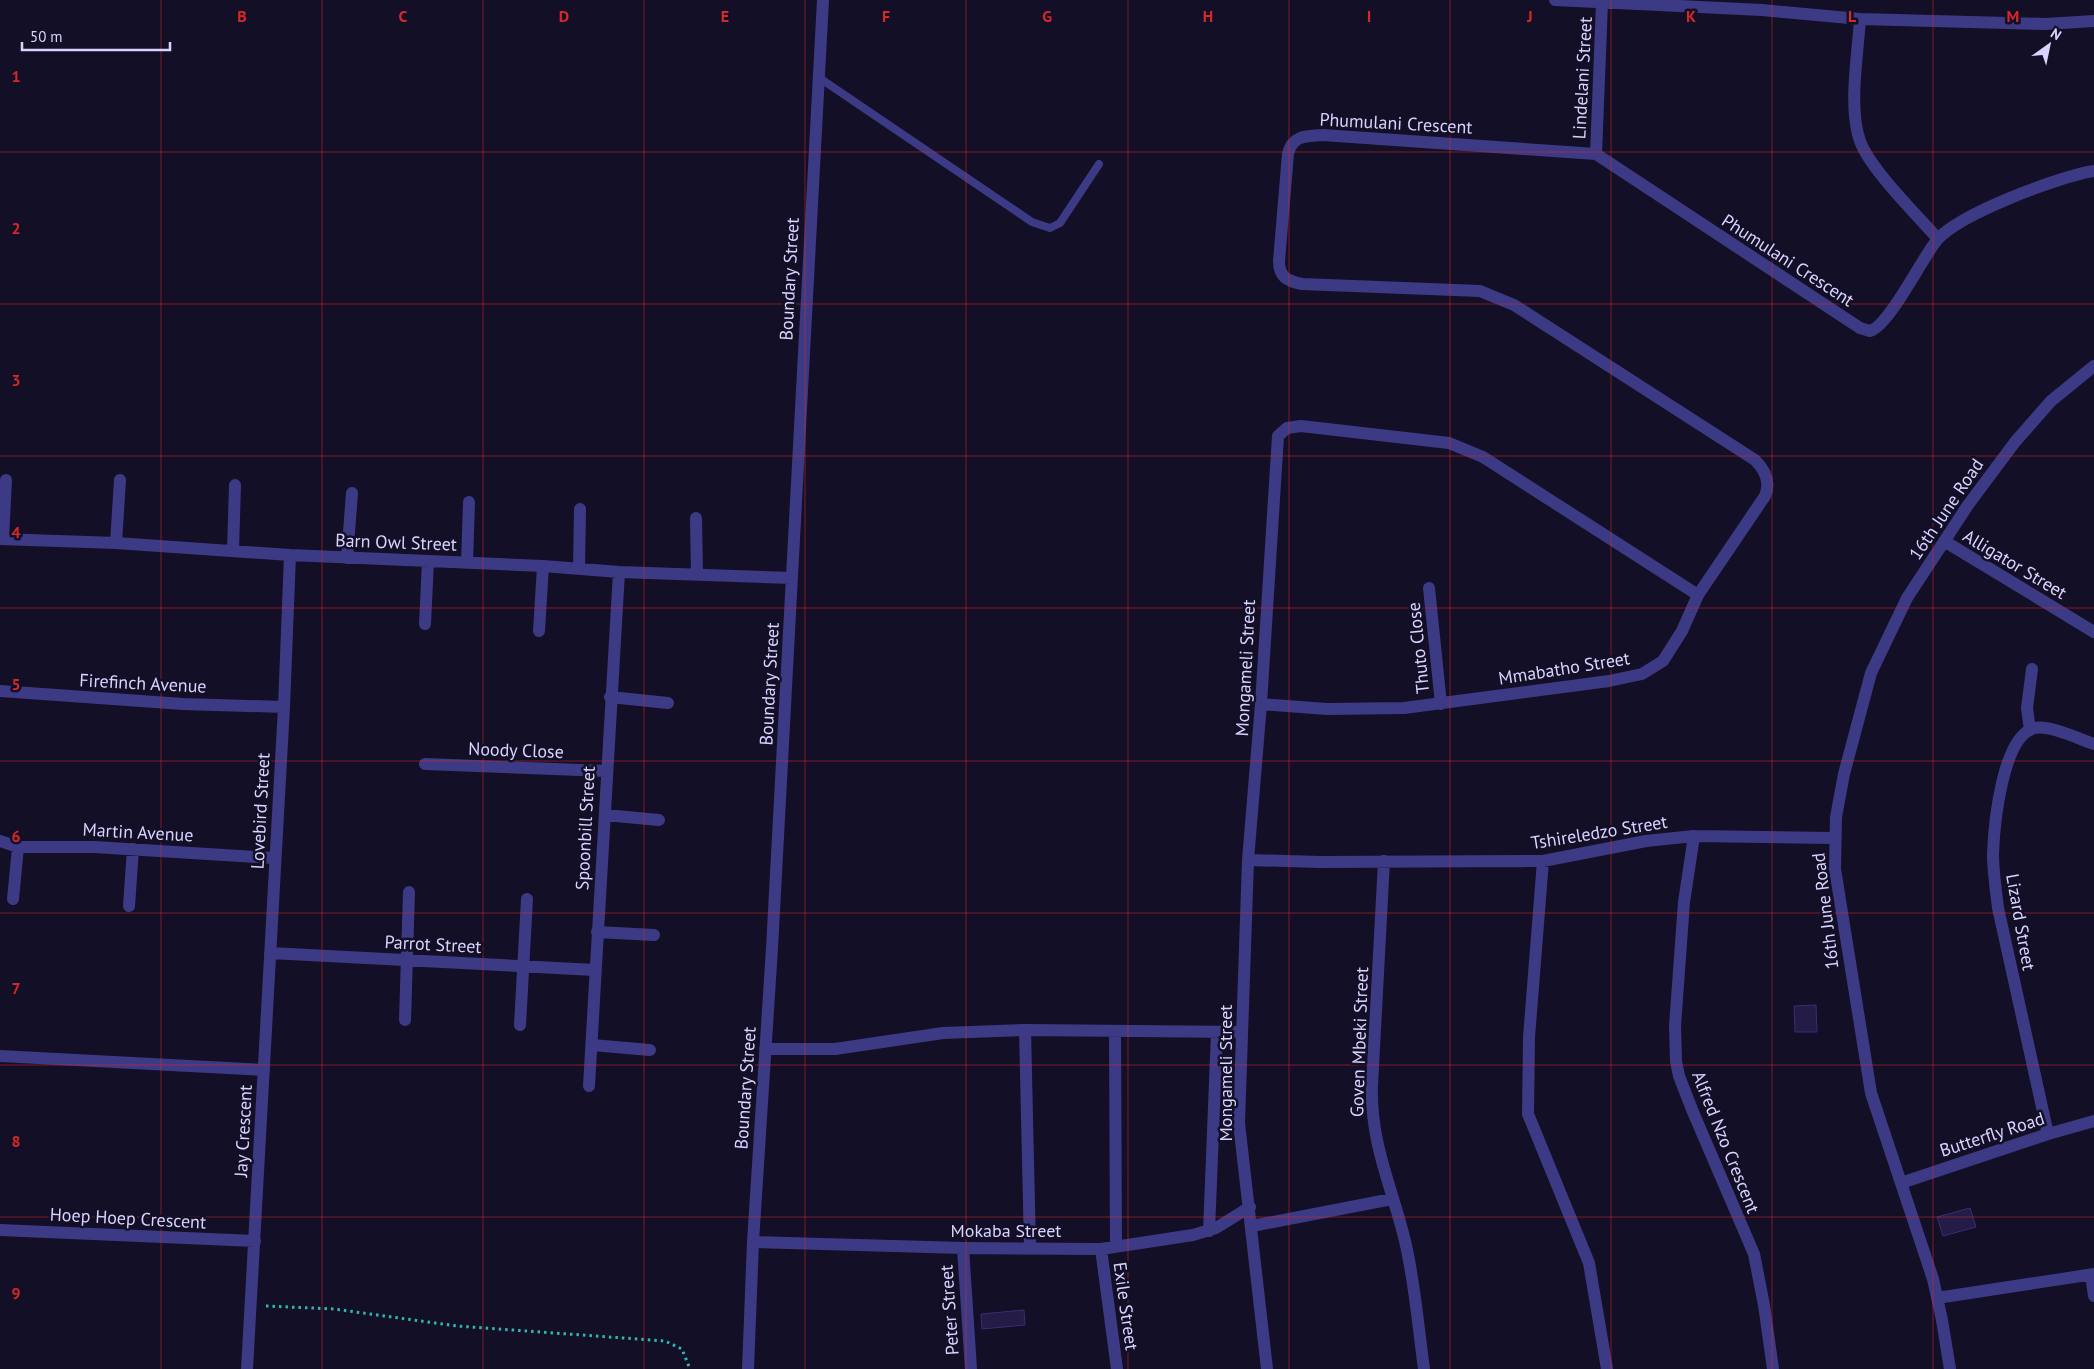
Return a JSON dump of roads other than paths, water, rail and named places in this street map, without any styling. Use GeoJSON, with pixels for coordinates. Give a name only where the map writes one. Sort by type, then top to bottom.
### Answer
{"type":"FeatureCollection","features":[{"type":"Feature","properties":{"kind":"street","name":"Boundary Street"},"geometry":{"type":"LineString","coordinates":[[748,1369],[753,1242],[792,578],[818,77],[824,0]]}},
{"type":"Feature","properties":{"kind":"street"},"geometry":{"type":"LineString","coordinates":[[1555,0],[1762,10],[1860,19],[2046,24],[2094,21]]}},
{"type":"Feature","properties":{"kind":"street","name":"Lindelani Street"},"geometry":{"type":"LineString","coordinates":[[1596,154],[1602,3]]}},
{"type":"Feature","properties":{"kind":"street"},"geometry":{"type":"LineString","coordinates":[[1860,19],[1855,105],[1859,138],[1874,164],[1938,239],[1959,224],[1999,202],[2045,185],[2094,171]]}},
{"type":"Feature","properties":{"kind":"street","name":"Phumulani Crescent"},"geometry":{"type":"LineString","coordinates":[[1768,485],[1763,469],[1755,460],[1570,340],[1501,299],[1480,291],[1302,284],[1288,280],[1280,271],[1288,154],[1292,142],[1301,137],[1324,135],[1596,154],[1865,330],[1872,331],[1880,324],[1938,239]]}},
{"type":"Feature","properties":{"kind":"street","name":"16th June Road"},"geometry":{"type":"LineString","coordinates":[[1950,1369],[1937,1298],[1871,1093],[1835,869],[1835,838],[1839,796],[1871,673],[1900,611],[1944,540],[2015,442],[2051,401],[2094,366]]}},
{"type":"Feature","properties":{"kind":"street","name":"Mongameli Street"},"geometry":{"type":"LineString","coordinates":[[1267,1369],[1239,1122],[1248,860],[1262,704],[1277,443],[1281,432],[1294,426],[1449,443],[1465,448],[1483,457],[1698,595]]}},
{"type":"Feature","properties":{"kind":"street"},"geometry":{"type":"LineString","coordinates":[[2,539],[6,480]]}},
{"type":"Feature","properties":{"kind":"street"},"geometry":{"type":"LineString","coordinates":[[116,543],[120,480]]}},
{"type":"Feature","properties":{"kind":"street"},"geometry":{"type":"LineString","coordinates":[[233,551],[235,485]]}},
{"type":"Feature","properties":{"kind":"street","name":"Mmabatho Street"},"geometry":{"type":"LineString","coordinates":[[1262,704],[1371,710],[1441,704],[1616,680],[1642,674],[1664,661],[1682,631],[1698,595],[1765,496],[1768,485]]}},
{"type":"Feature","properties":{"kind":"street"},"geometry":{"type":"LineString","coordinates":[[347,558],[352,493]]}},
{"type":"Feature","properties":{"kind":"street"},"geometry":{"type":"LineString","coordinates":[[467,563],[469,502]]}},
{"type":"Feature","properties":{"kind":"street"},"geometry":{"type":"LineString","coordinates":[[579,569],[580,509]]}},
{"type":"Feature","properties":{"kind":"street"},"geometry":{"type":"LineString","coordinates":[[696,518],[697,575]]}},
{"type":"Feature","properties":{"kind":"street","name":"Barn Owl Street"},"geometry":{"type":"LineString","coordinates":[[2,539],[116,543],[290,555],[543,566],[619,572],[792,578]]}},
{"type":"Feature","properties":{"kind":"street","name":"Alligator Street"},"geometry":{"type":"LineString","coordinates":[[1944,540],[2094,632]]}},
{"type":"Feature","properties":{"kind":"street","name":"Lovebird Street"},"geometry":{"type":"LineString","coordinates":[[264,1070],[274,858],[284,707],[290,555]]}},
{"type":"Feature","properties":{"kind":"street"},"geometry":{"type":"LineString","coordinates":[[425,624],[428,561]]}},
{"type":"Feature","properties":{"kind":"street"},"geometry":{"type":"LineString","coordinates":[[539,631],[543,566]]}},
{"type":"Feature","properties":{"kind":"street","name":"Spoonbill Street"},"geometry":{"type":"LineString","coordinates":[[590,1086],[610,697],[619,572]]}},
{"type":"Feature","properties":{"kind":"street","name":"Thuto Close"},"geometry":{"type":"LineString","coordinates":[[1429,588],[1441,704]]}},
{"type":"Feature","properties":{"kind":"street"},"geometry":{"type":"LineString","coordinates":[[2032,669],[2026,708],[2030,730],[2042,728],[2094,744]]}},
{"type":"Feature","properties":{"kind":"street","name":"Firefinch Avenue"},"geometry":{"type":"LineString","coordinates":[[0,691],[165,702],[284,707]]}},
{"type":"Feature","properties":{"kind":"street"},"geometry":{"type":"LineString","coordinates":[[610,697],[668,704]]}},
{"type":"Feature","properties":{"kind":"street","name":"Lizard Street"},"geometry":{"type":"LineString","coordinates":[[2030,730],[2017,741],[2007,761],[1995,835],[1993,871],[1998,908],[2048,1134]]}},
{"type":"Feature","properties":{"kind":"street","name":"Noody Close"},"geometry":{"type":"LineString","coordinates":[[425,764],[606,771]]}},
{"type":"Feature","properties":{"kind":"street"},"geometry":{"type":"LineString","coordinates":[[605,815],[658,820]]}},
{"type":"Feature","properties":{"kind":"street","name":"Tshireledzo Street"},"geometry":{"type":"LineString","coordinates":[[1248,860],[1320,862],[1543,861],[1646,841],[1694,836],[1835,838]]}},
{"type":"Feature","properties":{"kind":"street","name":"Alfred Nzo Crescent"},"geometry":{"type":"LineString","coordinates":[[1694,836],[1684,902],[1675,1026],[1676,1061],[1693,1112],[1754,1254],[1773,1369]]}},
{"type":"Feature","properties":{"kind":"street","name":"Martin Avenue"},"geometry":{"type":"LineString","coordinates":[[0,841],[18,847],[41,845],[274,858]]}},
{"type":"Feature","properties":{"kind":"street"},"geometry":{"type":"LineString","coordinates":[[13,899],[18,847]]}},
{"type":"Feature","properties":{"kind":"street"},"geometry":{"type":"LineString","coordinates":[[129,906],[133,849]]}},
{"type":"Feature","properties":{"kind":"street","name":"Goven Mbeki Street"},"geometry":{"type":"LineString","coordinates":[[1384,861],[1371,1098],[1380,1162],[1411,1271],[1424,1369]]}},
{"type":"Feature","properties":{"kind":"street"},"geometry":{"type":"LineString","coordinates":[[1543,861],[1529,1037],[1528,1114],[1589,1263],[1607,1369]]}},
{"type":"Feature","properties":{"kind":"street"},"geometry":{"type":"LineString","coordinates":[[405,1020],[409,892]]}},
{"type":"Feature","properties":{"kind":"street"},"geometry":{"type":"LineString","coordinates":[[520,1025],[527,899]]}},
{"type":"Feature","properties":{"kind":"street"},"geometry":{"type":"LineString","coordinates":[[597,932],[654,934]]}},
{"type":"Feature","properties":{"kind":"street","name":"Parrot Street"},"geometry":{"type":"LineString","coordinates":[[270,953],[595,970]]}},
{"type":"Feature","properties":{"kind":"street"},"geometry":{"type":"LineString","coordinates":[[765,1049],[835,1049],[943,1033],[1025,1030],[1241,1032]]}},
{"type":"Feature","properties":{"kind":"street"},"geometry":{"type":"LineString","coordinates":[[1025,1030],[1030,1248]]}},
{"type":"Feature","properties":{"kind":"street"},"geometry":{"type":"LineString","coordinates":[[1115,1031],[1116,1247]]}},
{"type":"Feature","properties":{"kind":"street"},"geometry":{"type":"LineString","coordinates":[[1209,1231],[1217,1032]]}},
{"type":"Feature","properties":{"kind":"street"},"geometry":{"type":"LineString","coordinates":[[592,1046],[650,1050]]}},
{"type":"Feature","properties":{"kind":"street","name":"Jay Crescent"},"geometry":{"type":"LineString","coordinates":[[0,1056],[264,1070],[247,1369]]}},
{"type":"Feature","properties":{"kind":"street","name":"Butterfly Road"},"geometry":{"type":"LineString","coordinates":[[1901,1183],[2048,1134],[2094,1121]]}},
{"type":"Feature","properties":{"kind":"street"},"geometry":{"type":"LineString","coordinates":[[1252,1226],[1392,1199]]}},
{"type":"Feature","properties":{"kind":"street","name":"Mokaba Street"},"geometry":{"type":"LineString","coordinates":[[753,1242],[963,1248],[1116,1247],[1209,1231],[1250,1207]]}},
{"type":"Feature","properties":{"kind":"street","name":"Hoep Hoep Crescent"},"geometry":{"type":"LineString","coordinates":[[0,1230],[255,1242]]}},
{"type":"Feature","properties":{"kind":"street","name":"Peter Street"},"geometry":{"type":"LineString","coordinates":[[963,1248],[970,1369]]}},
{"type":"Feature","properties":{"kind":"street","name":"Exile Street"},"geometry":{"type":"LineString","coordinates":[[1101,1248],[1117,1369]]}},
{"type":"Feature","properties":{"kind":"street"},"geometry":{"type":"LineString","coordinates":[[1937,1298],[2092,1274],[2094,1296]]}},
{"type":"Feature","properties":{"kind":"lane"},"geometry":{"type":"LineString","coordinates":[[818,77],[1032,222],[1050,228],[1060,223],[1098,164]]}}]}
